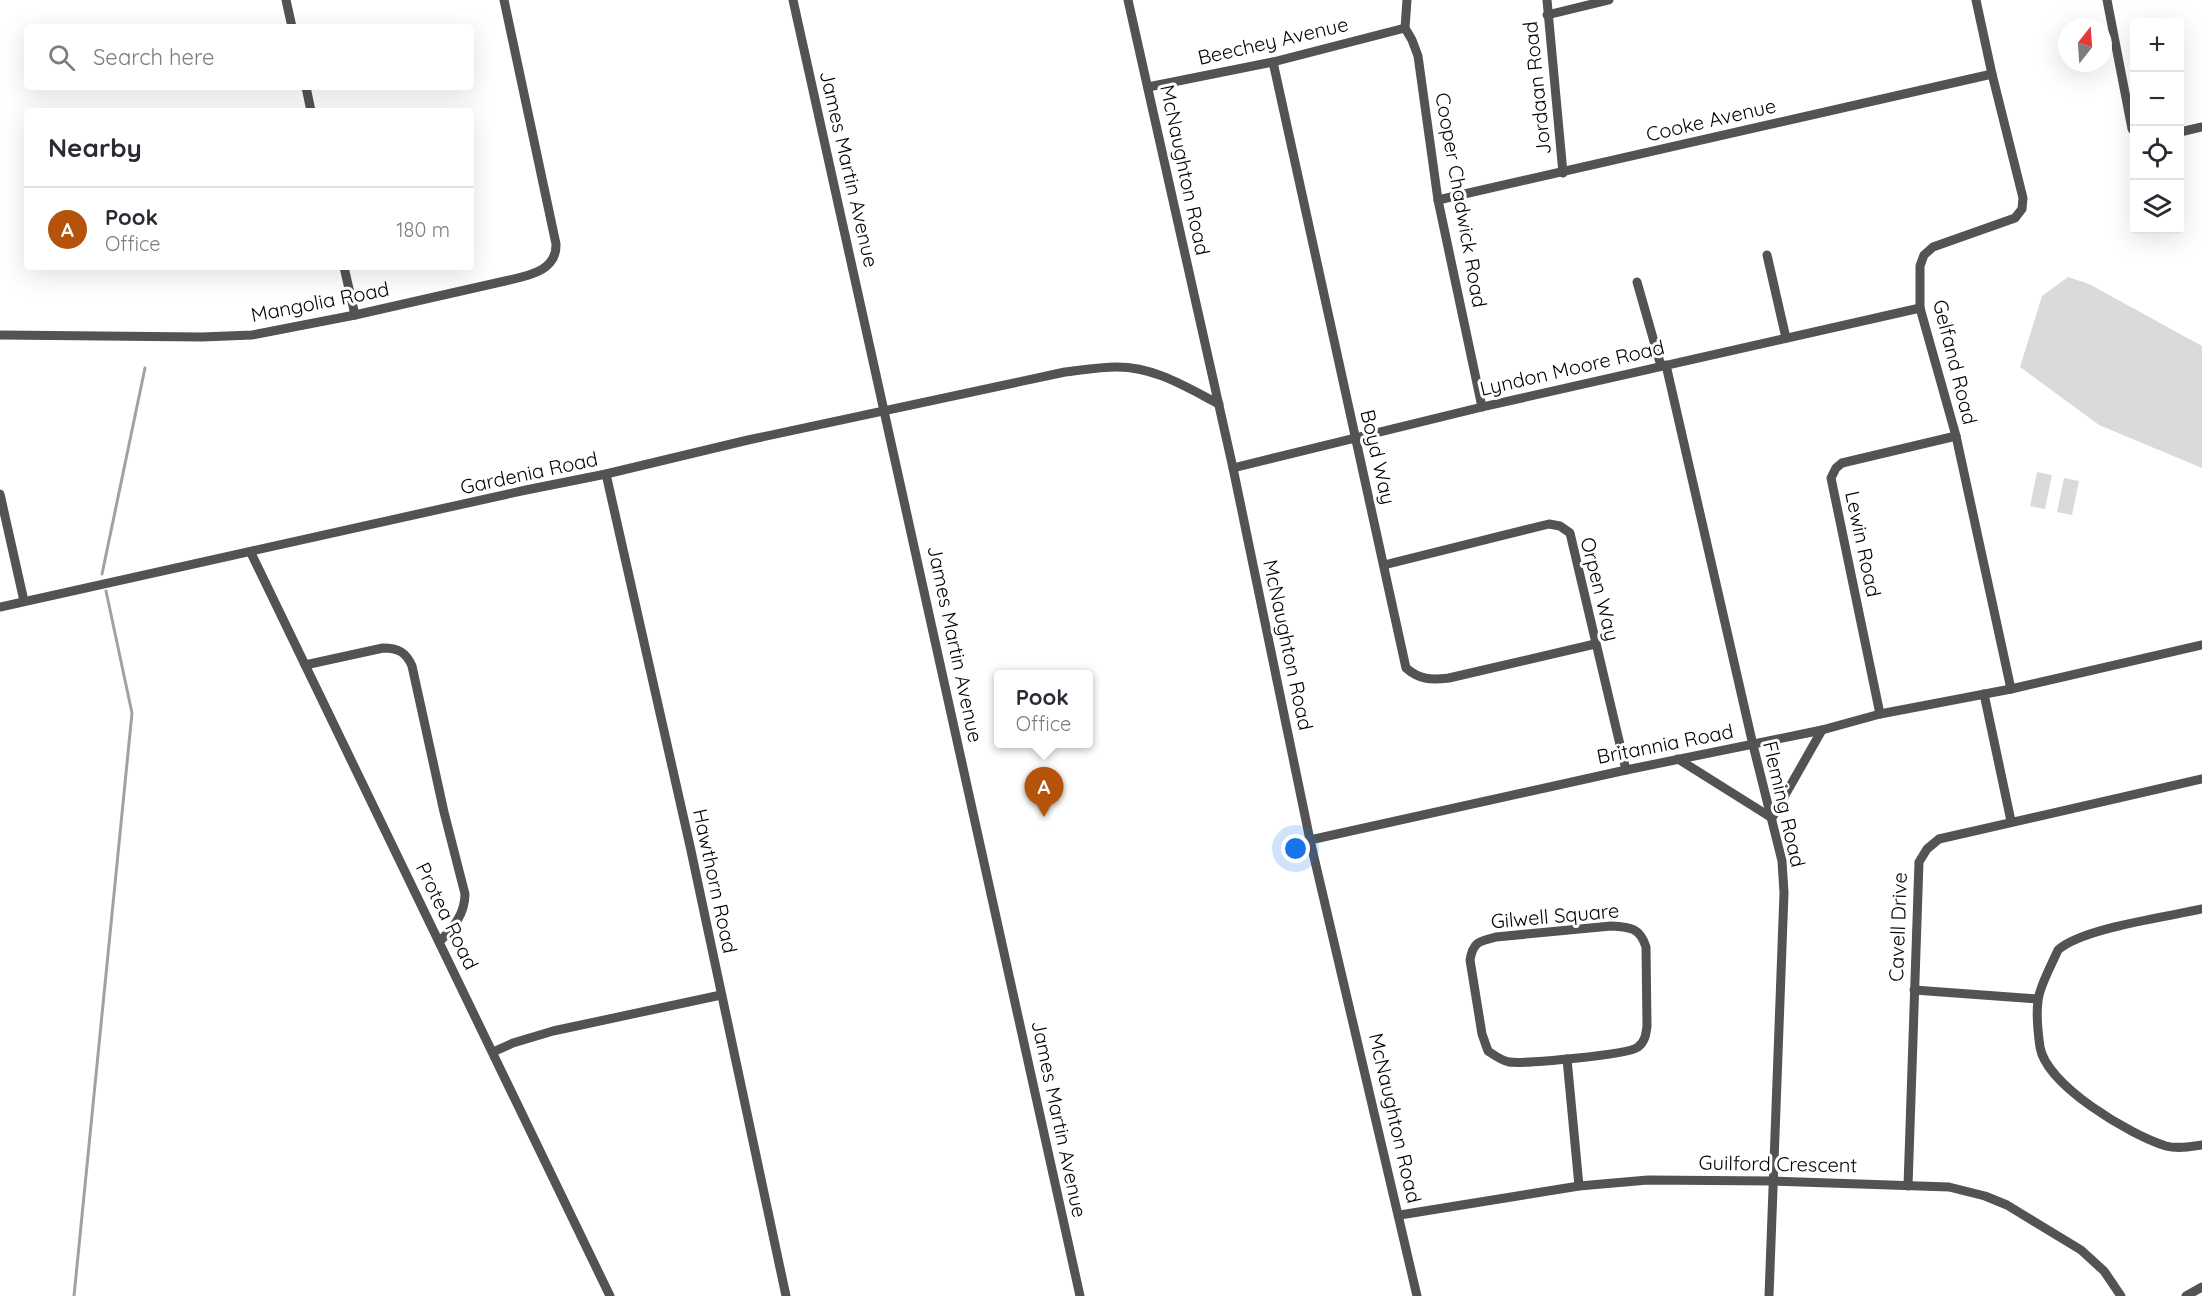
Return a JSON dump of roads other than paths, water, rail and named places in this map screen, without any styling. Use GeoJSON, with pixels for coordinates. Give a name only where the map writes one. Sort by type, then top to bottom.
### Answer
{"type":"FeatureCollection","features":[{"type":"Feature","properties":{"kind":"street"},"geometry":{"type":"LineString","coordinates":[[286,0],[290,24]]}},
{"type":"Feature","properties":{"kind":"street","name":"Mangolia Road"},"geometry":{"type":"LineString","coordinates":[[0,335],[228,337],[274,332],[528,276],[548,266],[554,259],[556,244],[504,0]]}},
{"type":"Feature","properties":{"kind":"street","name":"James Martin Avenue"},"geometry":{"type":"LineString","coordinates":[[793,0],[1080,1296]]}},
{"type":"Feature","properties":{"kind":"street","name":"McNaughton Road"},"geometry":{"type":"LineString","coordinates":[[1128,0],[1233,468],[1310,840],[1400,1215],[1417,1296]]}},
{"type":"Feature","properties":{"kind":"street","name":"Cooper Chadwick Road"},"geometry":{"type":"LineString","coordinates":[[1407,0],[1405,28],[1418,56],[1438,200],[1482,407]]}},
{"type":"Feature","properties":{"kind":"street","name":"Jordaan Road"},"geometry":{"type":"LineString","coordinates":[[1546,0],[1563,173]]}},
{"type":"Feature","properties":{"kind":"street"},"geometry":{"type":"LineString","coordinates":[[1547,15],[1609,0]]}},
{"type":"Feature","properties":{"kind":"street","name":"Gelfand Road"},"geometry":{"type":"LineString","coordinates":[[1976,0],[2023,198],[2022,209],[2016,218],[1933,247],[1924,255],[1920,266],[1920,308],[1956,436],[2011,689]]}},
{"type":"Feature","properties":{"kind":"street"},"geometry":{"type":"LineString","coordinates":[[2107,0],[2131,126]]}},
{"type":"Feature","properties":{"kind":"street","name":"Beechey Avenue"},"geometry":{"type":"LineString","coordinates":[[1148,87],[1273,62],[1405,28]]}},
{"type":"Feature","properties":{"kind":"street","name":"Boyd Way"},"geometry":{"type":"LineString","coordinates":[[1273,62],[1406,668],[1416,677],[1430,681],[1595,644]]}},
{"type":"Feature","properties":{"kind":"street","name":"Cooke Avenue"},"geometry":{"type":"LineString","coordinates":[[1438,200],[1992,74]]}},
{"type":"Feature","properties":{"kind":"street"},"geometry":{"type":"LineString","coordinates":[[307,90],[310,108]]}},
{"type":"Feature","properties":{"kind":"street"},"geometry":{"type":"LineString","coordinates":[[2184,131],[2202,127]]}},
{"type":"Feature","properties":{"kind":"street"},"geometry":{"type":"LineString","coordinates":[[1767,255],[1786,338]]}},
{"type":"Feature","properties":{"kind":"street"},"geometry":{"type":"LineString","coordinates":[[345,270],[354,315]]}},
{"type":"Feature","properties":{"kind":"street","name":"Fleming Road"},"geometry":{"type":"LineString","coordinates":[[1637,282],[1664,365],[1752,745],[1782,861],[1784,893],[1769,1296]]}},
{"type":"Feature","properties":{"kind":"street","name":"Lyndon Moore Road"},"geometry":{"type":"LineString","coordinates":[[1233,468],[1482,407],[1920,308]]}},
{"type":"Feature","properties":{"kind":"street","name":"Gardenia Road"},"geometry":{"type":"LineString","coordinates":[[0,607],[606,474],[748,440],[1065,372],[1116,367],[1139,369],[1174,381],[1219,404]]}},
{"type":"Feature","properties":{"kind":"street","name":"Lewin Road"},"geometry":{"type":"LineString","coordinates":[[1880,714],[1831,478],[1836,468],[1842,464],[1956,436]]}},
{"type":"Feature","properties":{"kind":"street","name":"Hawthorn Road"},"geometry":{"type":"LineString","coordinates":[[606,474],[690,846],[786,1296]]}},
{"type":"Feature","properties":{"kind":"street"},"geometry":{"type":"LineString","coordinates":[[0,494],[24,601]]}},
{"type":"Feature","properties":{"kind":"street","name":"Orpen Way"},"geometry":{"type":"LineString","coordinates":[[1384,565],[1549,524],[1560,526],[1570,533],[1626,770]]}},
{"type":"Feature","properties":{"kind":"street","name":"Protea Road"},"geometry":{"type":"LineString","coordinates":[[251,553],[610,1296]]}},
{"type":"Feature","properties":{"kind":"street","name":"Britannia Road"},"geometry":{"type":"LineString","coordinates":[[1310,840],[1626,770],[1822,730],[1880,714],[2011,689],[2202,645]]}},
{"type":"Feature","properties":{"kind":"street"},"geometry":{"type":"LineString","coordinates":[[305,664],[383,648],[402,651],[408,657],[465,894],[465,902],[456,923],[440,941]]}},
{"type":"Feature","properties":{"kind":"street"},"geometry":{"type":"LineString","coordinates":[[1984,694],[2011,821]]}},
{"type":"Feature","properties":{"kind":"street"},"geometry":{"type":"LineString","coordinates":[[1678,759],[1772,818],[1822,730]]}},
{"type":"Feature","properties":{"kind":"street","name":"Cavell Drive"},"geometry":{"type":"LineString","coordinates":[[1908,1186],[1919,862],[1927,849],[1939,839],[2202,779]]}},
{"type":"Feature","properties":{"kind":"street"},"geometry":{"type":"LineString","coordinates":[[2202,909],[2095,932],[2072,940],[2058,950],[2037,999],[2040,1047],[2043,1056],[2063,1084],[2096,1110],[2148,1139],[2176,1148],[2202,1145]]}},
{"type":"Feature","properties":{"kind":"street","name":"Gilwell Square"},"geometry":{"type":"LineString","coordinates":[[1611,927],[1629,927],[1642,935],[1646,947],[1647,1026],[1645,1038],[1638,1047],[1627,1051],[1567,1059],[1508,1062],[1488,1051],[1482,1034],[1470,960],[1472,949],[1481,940],[1611,927]]}},
{"type":"Feature","properties":{"kind":"street"},"geometry":{"type":"LineString","coordinates":[[1914,990],[2037,999]]}},
{"type":"Feature","properties":{"kind":"street"},"geometry":{"type":"LineString","coordinates":[[493,1052],[513,1043],[553,1031],[721,995]]}},
{"type":"Feature","properties":{"kind":"street"},"geometry":{"type":"LineString","coordinates":[[1567,1059],[1579,1186]]}},
{"type":"Feature","properties":{"kind":"street","name":"Guilford Crescent"},"geometry":{"type":"LineString","coordinates":[[1400,1215],[1579,1186],[1648,1180],[1773,1181],[1949,1187],[1985,1196],[2007,1205],[2081,1250],[2104,1271],[2121,1296]]}},
{"type":"Feature","properties":{"kind":"street"},"geometry":{"type":"LineString","coordinates":[[2186,1296],[2202,1287]]}},
{"type":"Feature","properties":{"kind":"waterway"},"geometry":{"type":"LineString","coordinates":[[102,574],[145,368]]}},
{"type":"Feature","properties":{"kind":"waterway"},"geometry":{"type":"LineString","coordinates":[[74,1296],[132,713],[106,591]]}},
{"type":"Feature","properties":{"kind":"place","name":"Pook"},"geometry":{"type":"Point","coordinates":[1044,817]}}]}
